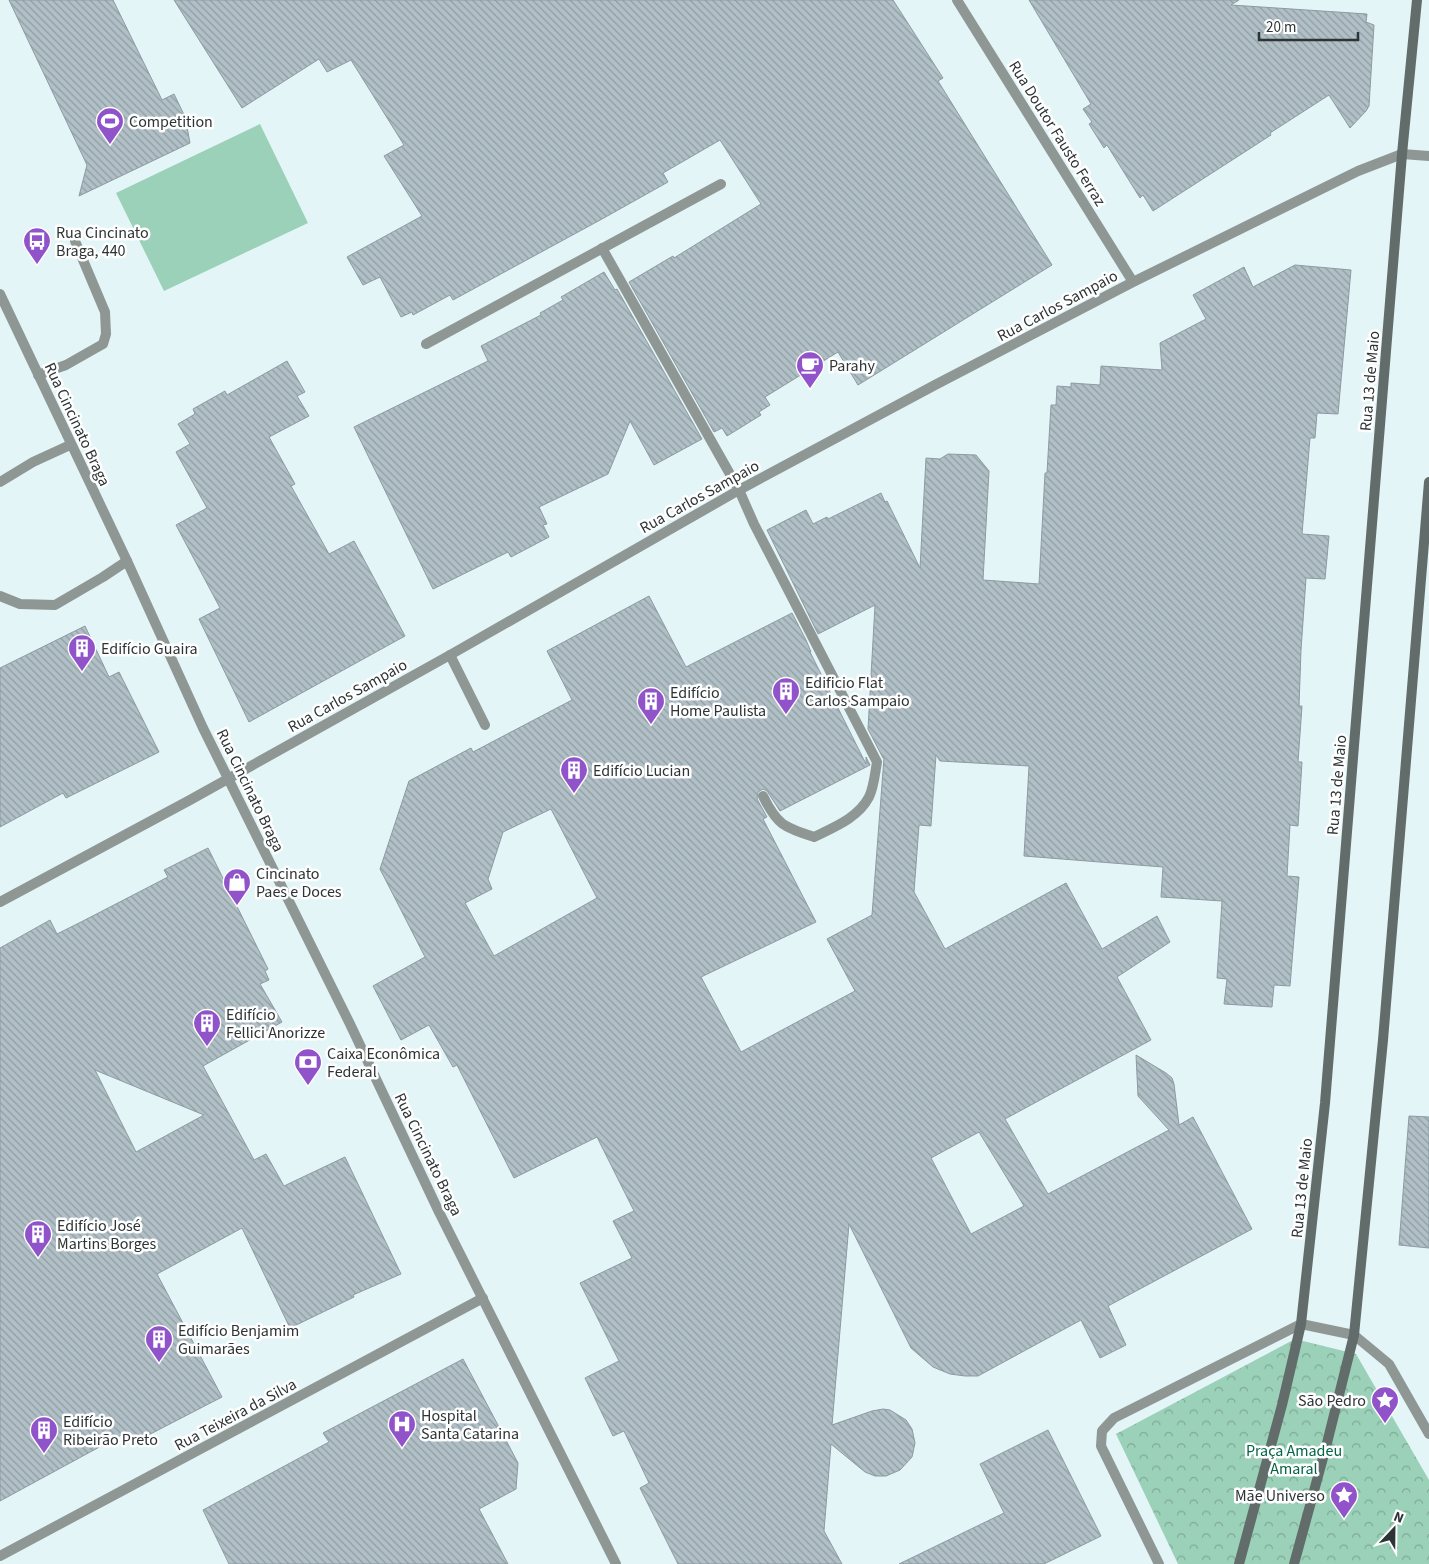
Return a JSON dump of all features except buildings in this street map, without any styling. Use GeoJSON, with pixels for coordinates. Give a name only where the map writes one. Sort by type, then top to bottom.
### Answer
{"type":"FeatureCollection","features":[{"type":"Feature","properties":{"kind":"main road","name":"Rua 13 de Maio"},"geometry":{"type":"LineString","coordinates":[[1239,1564],[1285,1394],[1301,1324],[1326,1093],[1402,154],[1417,0]]}},
{"type":"Feature","properties":{"kind":"main road"},"geometry":{"type":"LineString","coordinates":[[1294,1564],[1354,1334],[1383,1040],[1429,482]]}},
{"type":"Feature","properties":{"kind":"street","name":"Rua Doutor Fausto Ferraz"},"geometry":{"type":"LineString","coordinates":[[957,0],[1133,282]]}},
{"type":"Feature","properties":{"kind":"street","name":"Rua Carlos Sampaio"},"geometry":{"type":"LineString","coordinates":[[0,902],[450,655],[739,490],[1133,282],[1358,171],[1402,154],[1429,156]]}},
{"type":"Feature","properties":{"kind":"street"},"geometry":{"type":"LineString","coordinates":[[426,344],[721,184]]}},
{"type":"Feature","properties":{"kind":"street"},"geometry":{"type":"LineString","coordinates":[[38,375],[66,365],[102,344],[106,334],[105,312],[75,241]]}},
{"type":"Feature","properties":{"kind":"street"},"geometry":{"type":"LineString","coordinates":[[602,248],[739,490],[754,524],[877,762],[870,796],[859,812],[814,837],[779,823],[772,815],[763,796]]}},
{"type":"Feature","properties":{"kind":"street","name":"Rua Cincinato Braga"},"geometry":{"type":"LineString","coordinates":[[0,294],[70,445],[127,561],[199,719],[483,1298],[616,1564]]}},
{"type":"Feature","properties":{"kind":"street"},"geometry":{"type":"LineString","coordinates":[[0,482],[33,462],[70,445]]}},
{"type":"Feature","properties":{"kind":"street"},"geometry":{"type":"LineString","coordinates":[[0,596],[20,604],[55,604],[127,561]]}},
{"type":"Feature","properties":{"kind":"street"},"geometry":{"type":"LineString","coordinates":[[450,655],[486,725]]}},
{"type":"Feature","properties":{"kind":"street","name":"Rua Teixeira da Silva"},"geometry":{"type":"LineString","coordinates":[[0,1556],[483,1298]]}},
{"type":"Feature","properties":{"kind":"street"},"geometry":{"type":"LineString","coordinates":[[1159,1564],[1101,1446],[1102,1431],[1114,1418],[1301,1324],[1354,1334],[1389,1364],[1429,1434]]}},
{"type":"Feature","properties":{"kind":"green space"},"geometry":{"type":"Polygon","coordinates":[[[260,124],[308,223],[164,291],[116,193],[260,124]]]}},
{"type":"Feature","properties":{"kind":"green space","name":"Praça Amadeu Amaral"},"geometry":{"type":"Polygon","coordinates":[[[1295,1339],[1356,1354],[1429,1480],[1429,1564],[1178,1564],[1116,1434],[1295,1339]]]}},
{"type":"Feature","properties":{"kind":"place","name":"Competition"},"geometry":{"type":"Point","coordinates":[110,145]}},
{"type":"Feature","properties":{"kind":"place","name":"Rua Cincinato Braga, 440"},"geometry":{"type":"Point","coordinates":[37,265]}},
{"type":"Feature","properties":{"kind":"place","name":"Parahy"},"geometry":{"type":"Point","coordinates":[810,389]}},
{"type":"Feature","properties":{"kind":"place","name":"Edifício Guaira"},"geometry":{"type":"Point","coordinates":[82,672]}},
{"type":"Feature","properties":{"kind":"place","name":"Edificio Flat Carlos Sampaio"},"geometry":{"type":"Point","coordinates":[786,715]}},
{"type":"Feature","properties":{"kind":"place","name":"Edifício Home Paulista"},"geometry":{"type":"Point","coordinates":[651,725]}},
{"type":"Feature","properties":{"kind":"place","name":"Edifício Lucian"},"geometry":{"type":"Point","coordinates":[574,794]}},
{"type":"Feature","properties":{"kind":"place","name":"Cincinato Paes e Doces"},"geometry":{"type":"Point","coordinates":[237,906]}},
{"type":"Feature","properties":{"kind":"place","name":"Edifício Fellici Anorizze"},"geometry":{"type":"Point","coordinates":[207,1047]}},
{"type":"Feature","properties":{"kind":"place","name":"Caixa Econômica Federal"},"geometry":{"type":"Point","coordinates":[308,1086]}},
{"type":"Feature","properties":{"kind":"place","name":"Edifício José Martins Borges"},"geometry":{"type":"Point","coordinates":[38,1258]}},
{"type":"Feature","properties":{"kind":"place","name":"Edifício Benjamim Guimarães"},"geometry":{"type":"Point","coordinates":[159,1363]}},
{"type":"Feature","properties":{"kind":"place","name":"São Pedro"},"geometry":{"type":"Point","coordinates":[1385,1424]}},
{"type":"Feature","properties":{"kind":"place","name":"Hospital Santa Catarina"},"geometry":{"type":"Point","coordinates":[402,1448]}},
{"type":"Feature","properties":{"kind":"place","name":"Edifício Ribeirão Preto"},"geometry":{"type":"Point","coordinates":[44,1454]}},
{"type":"Feature","properties":{"kind":"place","name":"Mãe Universo"},"geometry":{"type":"Point","coordinates":[1344,1519]}}]}
